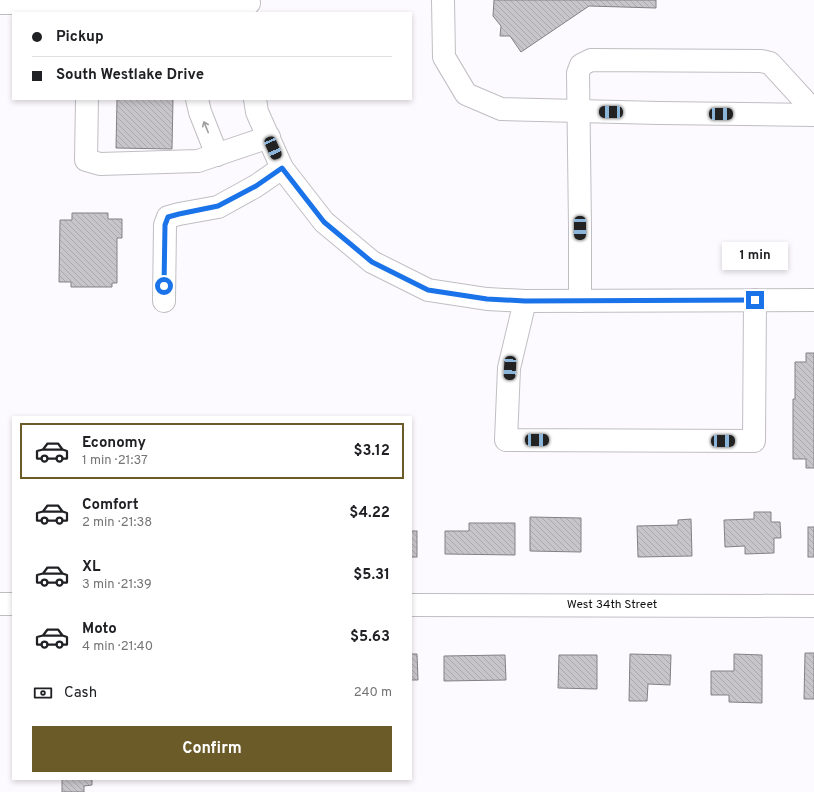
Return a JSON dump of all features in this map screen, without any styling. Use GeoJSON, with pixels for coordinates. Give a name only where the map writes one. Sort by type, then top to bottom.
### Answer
{"type":"FeatureCollection","features":[{"type":"Feature","properties":{"kind":"street"},"geometry":{"type":"LineString","coordinates":[[443,0],[444,57],[466,94],[501,109],[814,115]]}},
{"type":"Feature","properties":{"kind":"street"},"geometry":{"type":"LineString","coordinates":[[0,3],[249,5]]}},
{"type":"Feature","properties":{"kind":"street"},"geometry":{"type":"LineString","coordinates":[[580,301],[578,73],[581,65],[591,60],[761,61],[770,63],[814,111]]}},
{"type":"Feature","properties":{"kind":"street"},"geometry":{"type":"LineString","coordinates":[[87,100],[86,160],[100,164],[198,161],[269,137]]}},
{"type":"Feature","properties":{"kind":"street"},"geometry":{"type":"LineString","coordinates":[[197,100],[200,112],[217,155]]}},
{"type":"Feature","properties":{"kind":"street"},"geometry":{"type":"LineString","coordinates":[[255,100],[257,112],[282,168],[324,222],[372,262],[428,290],[487,299],[525,301],[814,300]]}},
{"type":"Feature","properties":{"kind":"street"},"geometry":{"type":"LineString","coordinates":[[164,301],[165,225],[168,217],[218,206],[256,186],[282,168]]}},
{"type":"Feature","properties":{"kind":"street"},"geometry":{"type":"LineString","coordinates":[[525,301],[510,368],[506,440],[754,441],[755,300]]}},
{"type":"Feature","properties":{"kind":"street"},"geometry":{"type":"LineString","coordinates":[[0,604],[12,604]]}},
{"type":"Feature","properties":{"kind":"street","name":"West 34th Street"},"geometry":{"type":"LineString","coordinates":[[412,605],[814,606]]}},
{"type":"Feature","properties":{"kind":"building"},"geometry":{"type":"Polygon","coordinates":[[[494,0],[656,0],[656,8],[589,6],[521,52],[510,36],[500,36],[501,26],[493,16],[494,0]]]}},
{"type":"Feature","properties":{"kind":"building"},"geometry":{"type":"Polygon","coordinates":[[[117,100],[173,100],[172,149],[116,148],[117,100]]]}},
{"type":"Feature","properties":{"kind":"building"},"geometry":{"type":"Polygon","coordinates":[[[72,213],[108,213],[108,219],[122,219],[122,238],[117,238],[117,283],[112,283],[112,287],[71,287],[71,282],[59,282],[60,220],[72,220],[72,213]]]}},
{"type":"Feature","properties":{"kind":"building"},"geometry":{"type":"Polygon","coordinates":[[[806,353],[814,353],[814,468],[806,468],[806,459],[793,459],[793,399],[795,399],[795,362],[806,362],[806,353]]]}},
{"type":"Feature","properties":{"kind":"building"},"geometry":{"type":"Polygon","coordinates":[[[754,512],[771,512],[771,522],[780,522],[781,538],[774,538],[774,553],[745,554],[745,546],[725,547],[724,520],[754,519],[754,512]]]}},
{"type":"Feature","properties":{"kind":"building"},"geometry":{"type":"Polygon","coordinates":[[[530,517],[581,518],[581,552],[530,551],[530,517]]]}},
{"type":"Feature","properties":{"kind":"building"},"geometry":{"type":"Polygon","coordinates":[[[691,519],[692,556],[638,557],[637,526],[678,525],[678,520],[691,519]]]}},
{"type":"Feature","properties":{"kind":"building"},"geometry":{"type":"Polygon","coordinates":[[[469,523],[515,523],[515,555],[445,554],[445,531],[469,531],[469,523]]]}},
{"type":"Feature","properties":{"kind":"building"},"geometry":{"type":"Polygon","coordinates":[[[808,527],[814,527],[814,557],[808,557],[808,527]]]}},
{"type":"Feature","properties":{"kind":"building"},"geometry":{"type":"Polygon","coordinates":[[[412,531],[417,531],[417,557],[412,557],[412,531]]]}},
{"type":"Feature","properties":{"kind":"building"},"geometry":{"type":"Polygon","coordinates":[[[805,653],[814,653],[814,699],[804,699],[805,653]]]}},
{"type":"Feature","properties":{"kind":"building"},"geometry":{"type":"Polygon","coordinates":[[[412,654],[417,654],[418,680],[412,680],[412,654]]]}},
{"type":"Feature","properties":{"kind":"building"},"geometry":{"type":"Polygon","coordinates":[[[630,654],[671,655],[670,685],[648,684],[647,701],[629,701],[630,654]]]}},
{"type":"Feature","properties":{"kind":"building"},"geometry":{"type":"Polygon","coordinates":[[[734,654],[762,655],[762,703],[729,702],[729,695],[711,695],[711,671],[734,671],[734,654]]]}},
{"type":"Feature","properties":{"kind":"building"},"geometry":{"type":"Polygon","coordinates":[[[505,655],[506,680],[444,681],[444,656],[505,655]]]}},
{"type":"Feature","properties":{"kind":"building"},"geometry":{"type":"Polygon","coordinates":[[[559,655],[597,655],[597,689],[558,688],[559,655]]]}},
{"type":"Feature","properties":{"kind":"building"},"geometry":{"type":"Polygon","coordinates":[[[62,780],[92,780],[92,785],[84,786],[84,792],[62,792],[62,780]]]}},
{"type":"Feature","properties":{"kind":"route"},"geometry":{"type":"LineString","coordinates":[[164,286],[165,225],[168,217],[218,206],[256,186],[282,168],[324,222],[372,262],[428,290],[487,299],[525,301],[755,300]]}}]}
